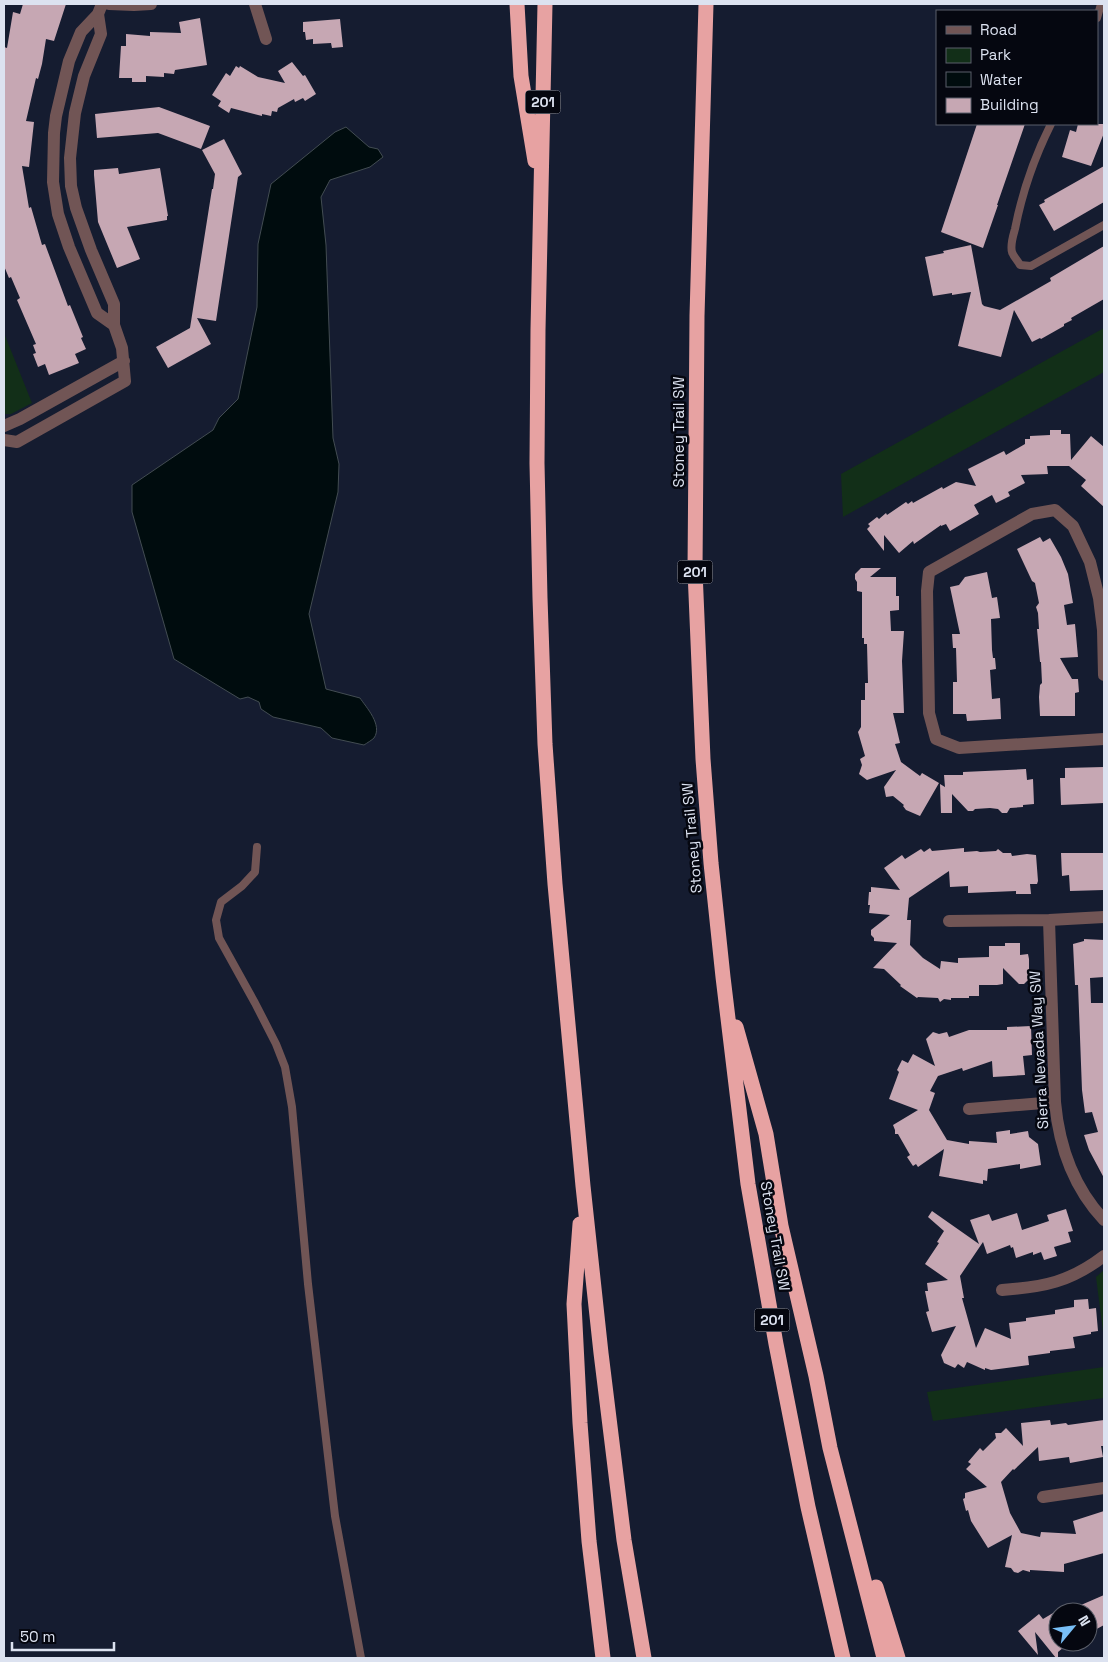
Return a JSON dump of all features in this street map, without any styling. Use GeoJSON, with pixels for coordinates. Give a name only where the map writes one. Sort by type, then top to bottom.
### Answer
{"type":"FeatureCollection","features":[{"type":"Feature","properties":{"kind":"highway"},"geometry":{"type":"LineString","coordinates":[[517,4],[521,76],[541,200]]}},
{"type":"Feature","properties":{"kind":"highway","name":"201"},"geometry":{"type":"LineString","coordinates":[[545,4],[537,463],[545,744],[555,884],[583,1186],[601,1353],[624,1540],[644,1658]]}},
{"type":"Feature","properties":{"kind":"highway","name":"Stoney Trail SW"},"geometry":{"type":"LineString","coordinates":[[706,4],[697,316],[695,571],[703,759],[711,863],[748,1184],[776,1344],[808,1507],[843,1658]]}},
{"type":"Feature","properties":{"kind":"highway"},"geometry":{"type":"LineString","coordinates":[[723,978],[766,1134],[781,1226],[816,1376],[830,1448],[884,1658]]}},
{"type":"Feature","properties":{"kind":"highway"},"geometry":{"type":"LineString","coordinates":[[583,1186],[574,1314],[589,1541],[604,1658]]}},
{"type":"Feature","properties":{"kind":"highway"},"geometry":{"type":"LineString","coordinates":[[830,1448],[898,1658]]}},
{"type":"Feature","properties":{"kind":"street"},"geometry":{"type":"LineString","coordinates":[[109,4],[151,4]]}},
{"type":"Feature","properties":{"kind":"street"},"geometry":{"type":"LineString","coordinates":[[255,4],[266,39]]}},
{"type":"Feature","properties":{"kind":"street"},"geometry":{"type":"LineString","coordinates":[[100,9],[81,32],[69,61],[59,98],[55,124],[53,182],[58,214],[97,313],[114,325]]}},
{"type":"Feature","properties":{"kind":"street"},"geometry":{"type":"LineString","coordinates":[[4,440],[17,442],[125,381],[122,348],[114,325],[114,304],[88,242],[76,208],[71,186],[70,158],[78,94],[101,34],[100,9]]}},
{"type":"Feature","properties":{"kind":"street"},"geometry":{"type":"LineString","coordinates":[[4,426],[124,361]]}},
{"type":"Feature","properties":{"kind":"street"},"geometry":{"type":"LineString","coordinates":[[1104,675],[1103,630],[1099,598],[1090,562],[1073,526],[1055,510],[1032,514],[929,572],[927,591],[929,713],[936,739],[959,748],[1104,739]]}},
{"type":"Feature","properties":{"kind":"street"},"geometry":{"type":"LineString","coordinates":[[949,921],[1049,920],[1104,917]]}},
{"type":"Feature","properties":{"kind":"street","name":"Sierra Nevada Way SW"},"geometry":{"type":"LineString","coordinates":[[1049,920],[1055,1102],[1061,1139],[1073,1174],[1090,1203],[1104,1220]]}},
{"type":"Feature","properties":{"kind":"street"},"geometry":{"type":"LineString","coordinates":[[969,1109],[1055,1102]]}},
{"type":"Feature","properties":{"kind":"street"},"geometry":{"type":"LineString","coordinates":[[1002,1290],[1030,1288],[1057,1282],[1086,1270],[1104,1256]]}},
{"type":"Feature","properties":{"kind":"street"},"geometry":{"type":"LineString","coordinates":[[1043,1497],[1104,1488]]}},
{"type":"Feature","properties":{"kind":"lane"},"geometry":{"type":"LineString","coordinates":[[1050,125],[1025,189],[1012,241],[1012,252],[1020,265],[1031,266],[1104,225]]}},
{"type":"Feature","properties":{"kind":"lane"},"geometry":{"type":"LineString","coordinates":[[257,847],[255,872],[242,886],[221,902],[216,920],[219,938],[276,1044],[285,1067],[292,1107],[308,1284],[335,1516],[361,1658]]}},
{"type":"Feature","properties":{"kind":"green space"},"geometry":{"type":"Polygon","coordinates":[[[1104,328],[1104,372],[843,517],[841,474],[1104,328]]]}},
{"type":"Feature","properties":{"kind":"green space"},"geometry":{"type":"Polygon","coordinates":[[[4,333],[32,403],[11,414],[4,414],[4,333]]]}},
{"type":"Feature","properties":{"kind":"green space"},"geometry":{"type":"Polygon","coordinates":[[[1104,1270],[1104,1340],[1096,1277],[1104,1270]]]}},
{"type":"Feature","properties":{"kind":"green space"},"geometry":{"type":"Polygon","coordinates":[[[1104,1367],[1104,1398],[933,1421],[927,1392],[1104,1367]]]}},
{"type":"Feature","properties":{"kind":"water"},"geometry":{"type":"Polygon","coordinates":[[[346,127],[369,147],[378,149],[383,157],[370,167],[330,180],[321,197],[326,245],[333,438],[339,464],[338,492],[309,614],[326,689],[360,698],[375,722],[376,733],[374,738],[364,745],[332,738],[321,728],[273,717],[261,709],[259,702],[248,697],[240,699],[174,659],[132,512],[132,485],[213,430],[219,418],[238,399],[257,307],[258,244],[271,184],[335,132],[346,127]]]}},
{"type":"Feature","properties":{"kind":"building"},"geometry":{"type":"Polygon","coordinates":[[[23,4],[66,4],[54,41],[46,39],[42,64],[38,79],[36,78],[26,121],[34,122],[29,167],[22,166],[29,208],[31,207],[42,245],[45,244],[68,306],[70,305],[83,337],[81,338],[86,349],[75,354],[79,363],[49,375],[45,364],[38,367],[33,354],[36,353],[33,345],[36,344],[17,300],[20,298],[4,266],[4,47],[7,48],[13,12],[20,14],[23,4]]]}},
{"type":"Feature","properties":{"kind":"building"},"geometry":{"type":"Polygon","coordinates":[[[200,18],[207,65],[175,70],[174,74],[164,73],[164,77],[146,76],[146,82],[132,82],[132,78],[119,78],[121,46],[126,46],[126,34],[150,36],[150,32],[181,33],[179,22],[200,18]]]}},
{"type":"Feature","properties":{"kind":"building"},"geometry":{"type":"Polygon","coordinates":[[[340,19],[343,47],[332,48],[331,43],[313,44],[313,39],[306,40],[305,32],[303,32],[303,22],[340,19]]]}},
{"type":"Feature","properties":{"kind":"building"},"geometry":{"type":"Polygon","coordinates":[[[292,62],[303,76],[305,75],[316,94],[305,101],[303,98],[295,102],[294,99],[278,108],[277,112],[272,111],[271,116],[262,114],[262,116],[231,108],[229,113],[218,106],[221,101],[212,95],[226,73],[230,76],[236,66],[239,68],[240,66],[258,77],[285,83],[278,71],[292,62]]]}},
{"type":"Feature","properties":{"kind":"building"},"geometry":{"type":"Polygon","coordinates":[[[159,107],[210,126],[201,149],[158,133],[97,138],[95,114],[159,107]]]}},
{"type":"Feature","properties":{"kind":"building"},"geometry":{"type":"Polygon","coordinates":[[[1104,124],[1104,133],[1091,166],[1062,157],[1070,130],[1076,132],[1078,125],[1104,124]]]}},
{"type":"Feature","properties":{"kind":"building"},"geometry":{"type":"Polygon","coordinates":[[[977,125],[1025,125],[983,248],[941,232],[977,125]]]}},
{"type":"Feature","properties":{"kind":"building"},"geometry":{"type":"Polygon","coordinates":[[[224,139],[242,174],[238,177],[216,321],[197,318],[211,344],[168,368],[156,347],[190,328],[213,189],[215,174],[202,150],[224,139]]]}},
{"type":"Feature","properties":{"kind":"building"},"geometry":{"type":"Polygon","coordinates":[[[1104,166],[1104,202],[1054,231],[1039,205],[1045,202],[1044,200],[1104,166]]]}},
{"type":"Feature","properties":{"kind":"building"},"geometry":{"type":"Polygon","coordinates":[[[118,168],[119,174],[160,168],[168,216],[167,220],[127,227],[140,259],[117,268],[98,222],[94,170],[118,168]]]}},
{"type":"Feature","properties":{"kind":"building"},"geometry":{"type":"Polygon","coordinates":[[[971,245],[982,304],[984,306],[1000,310],[1051,281],[1050,278],[1104,246],[1104,299],[1071,318],[1072,320],[1064,324],[1064,326],[1032,342],[1014,310],[1001,357],[958,346],[971,292],[933,296],[925,257],[971,245]]]}},
{"type":"Feature","properties":{"kind":"building"},"geometry":{"type":"Polygon","coordinates":[[[1050,430],[1061,430],[1061,434],[1070,434],[1071,460],[1091,436],[1104,447],[1104,507],[1081,486],[1086,480],[1069,466],[1047,466],[1048,474],[1021,475],[1025,483],[1008,492],[1010,496],[996,503],[992,495],[974,505],[979,514],[950,531],[946,524],[941,525],[914,544],[913,541],[899,553],[884,535],[884,551],[867,529],[870,526],[868,524],[877,517],[879,519],[906,502],[908,504],[912,501],[913,503],[942,487],[943,489],[956,482],[976,486],[968,469],[1004,451],[1006,455],[1025,444],[1025,439],[1030,439],[1030,436],[1050,435],[1050,430]]]}},
{"type":"Feature","properties":{"kind":"building"},"geometry":{"type":"Polygon","coordinates":[[[1040,537],[1043,542],[1050,538],[1068,574],[1073,603],[1064,605],[1067,625],[1075,624],[1078,657],[1060,658],[1072,679],[1078,679],[1079,692],[1075,693],[1075,716],[1040,716],[1039,697],[1040,685],[1042,683],[1037,629],[1039,629],[1038,613],[1036,607],[1039,603],[1035,583],[1032,581],[1017,549],[1040,537]]]}},
{"type":"Feature","properties":{"kind":"building"},"geometry":{"type":"Polygon","coordinates":[[[861,568],[881,568],[870,577],[896,577],[896,596],[899,596],[899,610],[890,611],[891,631],[904,631],[902,661],[904,713],[893,713],[900,743],[895,744],[901,762],[920,776],[922,773],[939,783],[920,816],[906,810],[904,805],[893,796],[886,797],[884,787],[896,770],[867,780],[859,774],[862,765],[860,759],[865,756],[858,732],[861,727],[861,700],[865,700],[865,683],[868,683],[867,644],[864,644],[864,638],[862,638],[862,592],[857,591],[855,579],[855,574],[861,568]]]}},
{"type":"Feature","properties":{"kind":"building"},"geometry":{"type":"Polygon","coordinates":[[[987,572],[992,598],[997,597],[1000,618],[991,619],[992,650],[996,669],[990,670],[992,699],[1000,698],[1001,719],[967,721],[966,714],[953,714],[953,682],[957,682],[956,648],[953,648],[952,634],[960,634],[950,587],[959,585],[965,577],[987,572]]]}},
{"type":"Feature","properties":{"kind":"building"},"geometry":{"type":"Polygon","coordinates":[[[1104,767],[1104,803],[1061,805],[1060,778],[1065,778],[1065,768],[1104,767]]]}},
{"type":"Feature","properties":{"kind":"building"},"geometry":{"type":"Polygon","coordinates":[[[1026,769],[1027,780],[1033,779],[1034,804],[1010,808],[1007,813],[990,808],[968,811],[952,794],[952,813],[941,813],[940,784],[945,787],[944,775],[963,775],[963,772],[1026,769]]]}},
{"type":"Feature","properties":{"kind":"building"},"geometry":{"type":"Polygon","coordinates":[[[930,848],[932,851],[964,848],[964,852],[996,851],[998,849],[1003,853],[1011,853],[1012,856],[1036,855],[1038,881],[1037,884],[1030,884],[1031,894],[1016,894],[1016,891],[968,893],[968,886],[950,887],[949,871],[909,898],[907,920],[911,920],[910,945],[923,958],[940,969],[941,961],[958,963],[958,958],[989,957],[989,946],[1005,946],[1005,943],[1020,943],[1020,955],[1028,954],[1029,959],[1029,979],[1024,984],[1019,984],[1003,968],[1003,984],[979,985],[979,996],[951,998],[951,1000],[944,999],[940,1002],[938,998],[917,998],[900,986],[884,969],[873,968],[897,943],[874,941],[871,935],[871,930],[890,915],[869,913],[869,892],[871,892],[871,887],[900,890],[884,868],[902,855],[905,859],[921,849],[924,852],[930,848]]]}},
{"type":"Feature","properties":{"kind":"building"},"geometry":{"type":"Polygon","coordinates":[[[1061,853],[1104,853],[1104,890],[1070,891],[1069,875],[1062,876],[1061,853]]]}},
{"type":"Feature","properties":{"kind":"building"},"geometry":{"type":"Polygon","coordinates":[[[1084,939],[1104,940],[1104,977],[1090,978],[1091,1003],[1104,1003],[1104,1178],[1089,1150],[1084,1135],[1098,1132],[1092,1112],[1085,1113],[1082,1090],[1078,985],[1075,985],[1073,944],[1084,941],[1084,939]]]}},
{"type":"Feature","properties":{"kind":"building"},"geometry":{"type":"Polygon","coordinates":[[[1031,1026],[1032,1055],[1023,1056],[1025,1075],[993,1077],[992,1061],[963,1071],[962,1068],[938,1076],[930,1091],[935,1093],[929,1110],[947,1140],[969,1144],[969,1141],[997,1143],[996,1132],[1010,1130],[1010,1134],[1028,1131],[1029,1137],[1038,1144],[1041,1165],[1020,1169],[1020,1164],[988,1169],[987,1181],[983,1180],[983,1184],[939,1176],[944,1149],[918,1167],[916,1164],[913,1166],[907,1157],[910,1155],[898,1134],[895,1134],[893,1125],[918,1110],[889,1099],[899,1072],[897,1070],[902,1060],[908,1063],[913,1054],[935,1066],[926,1039],[933,1032],[939,1034],[947,1032],[949,1037],[969,1030],[1007,1030],[1007,1027],[1031,1026]]]}},
{"type":"Feature","properties":{"kind":"building"},"geometry":{"type":"Polygon","coordinates":[[[1066,1209],[1073,1231],[1068,1232],[1071,1242],[1054,1247],[1057,1256],[1044,1260],[1041,1252],[1033,1255],[1033,1252],[1016,1258],[1013,1247],[1011,1248],[1010,1245],[987,1254],[983,1242],[960,1276],[964,1298],[962,1298],[976,1348],[985,1328],[1011,1339],[1009,1323],[1026,1321],[1026,1318],[1055,1314],[1055,1310],[1074,1307],[1074,1300],[1088,1299],[1089,1309],[1096,1308],[1098,1331],[1073,1337],[1075,1348],[1028,1356],[1029,1365],[991,1370],[985,1368],[985,1370],[967,1362],[964,1368],[958,1364],[955,1368],[944,1363],[941,1355],[956,1326],[932,1332],[926,1312],[929,1311],[925,1291],[928,1291],[927,1283],[948,1280],[925,1264],[939,1243],[937,1242],[944,1231],[928,1217],[932,1211],[979,1244],[970,1220],[989,1214],[992,1221],[1017,1213],[1022,1230],[1049,1221],[1047,1215],[1066,1209]]]}},
{"type":"Feature","properties":{"kind":"building"},"geometry":{"type":"Polygon","coordinates":[[[1050,1420],[1051,1425],[1066,1423],[1068,1425],[1104,1420],[1104,1446],[1101,1446],[1103,1457],[1070,1463],[1069,1457],[1039,1461],[1038,1447],[1001,1482],[1010,1513],[1021,1533],[1040,1537],[1041,1532],[1076,1534],[1073,1521],[1104,1511],[1104,1553],[1064,1564],[1064,1572],[1030,1570],[1030,1572],[1023,1570],[1018,1573],[1014,1572],[1011,1568],[1005,1567],[1012,1535],[988,1548],[971,1521],[968,1510],[966,1511],[963,1499],[965,1498],[965,1493],[987,1487],[966,1469],[971,1464],[968,1462],[980,1448],[983,1451],[996,1438],[995,1433],[1001,1433],[1006,1428],[1023,1446],[1021,1423],[1050,1420]]]}},
{"type":"Feature","properties":{"kind":"building"},"geometry":{"type":"Polygon","coordinates":[[[1104,1595],[1104,1625],[1098,1628],[1098,1602],[1088,1602],[1104,1595]]]}},
{"type":"Feature","properties":{"kind":"building"},"geometry":{"type":"Polygon","coordinates":[[[1039,1614],[1043,1619],[1048,1616],[1048,1648],[1035,1632],[1038,1655],[1018,1631],[1039,1614]]]}},
{"type":"Feature","properties":{"kind":"building"},"geometry":{"type":"Polygon","coordinates":[[[1051,1652],[1058,1652],[1058,1658],[1051,1652]]]}}]}
